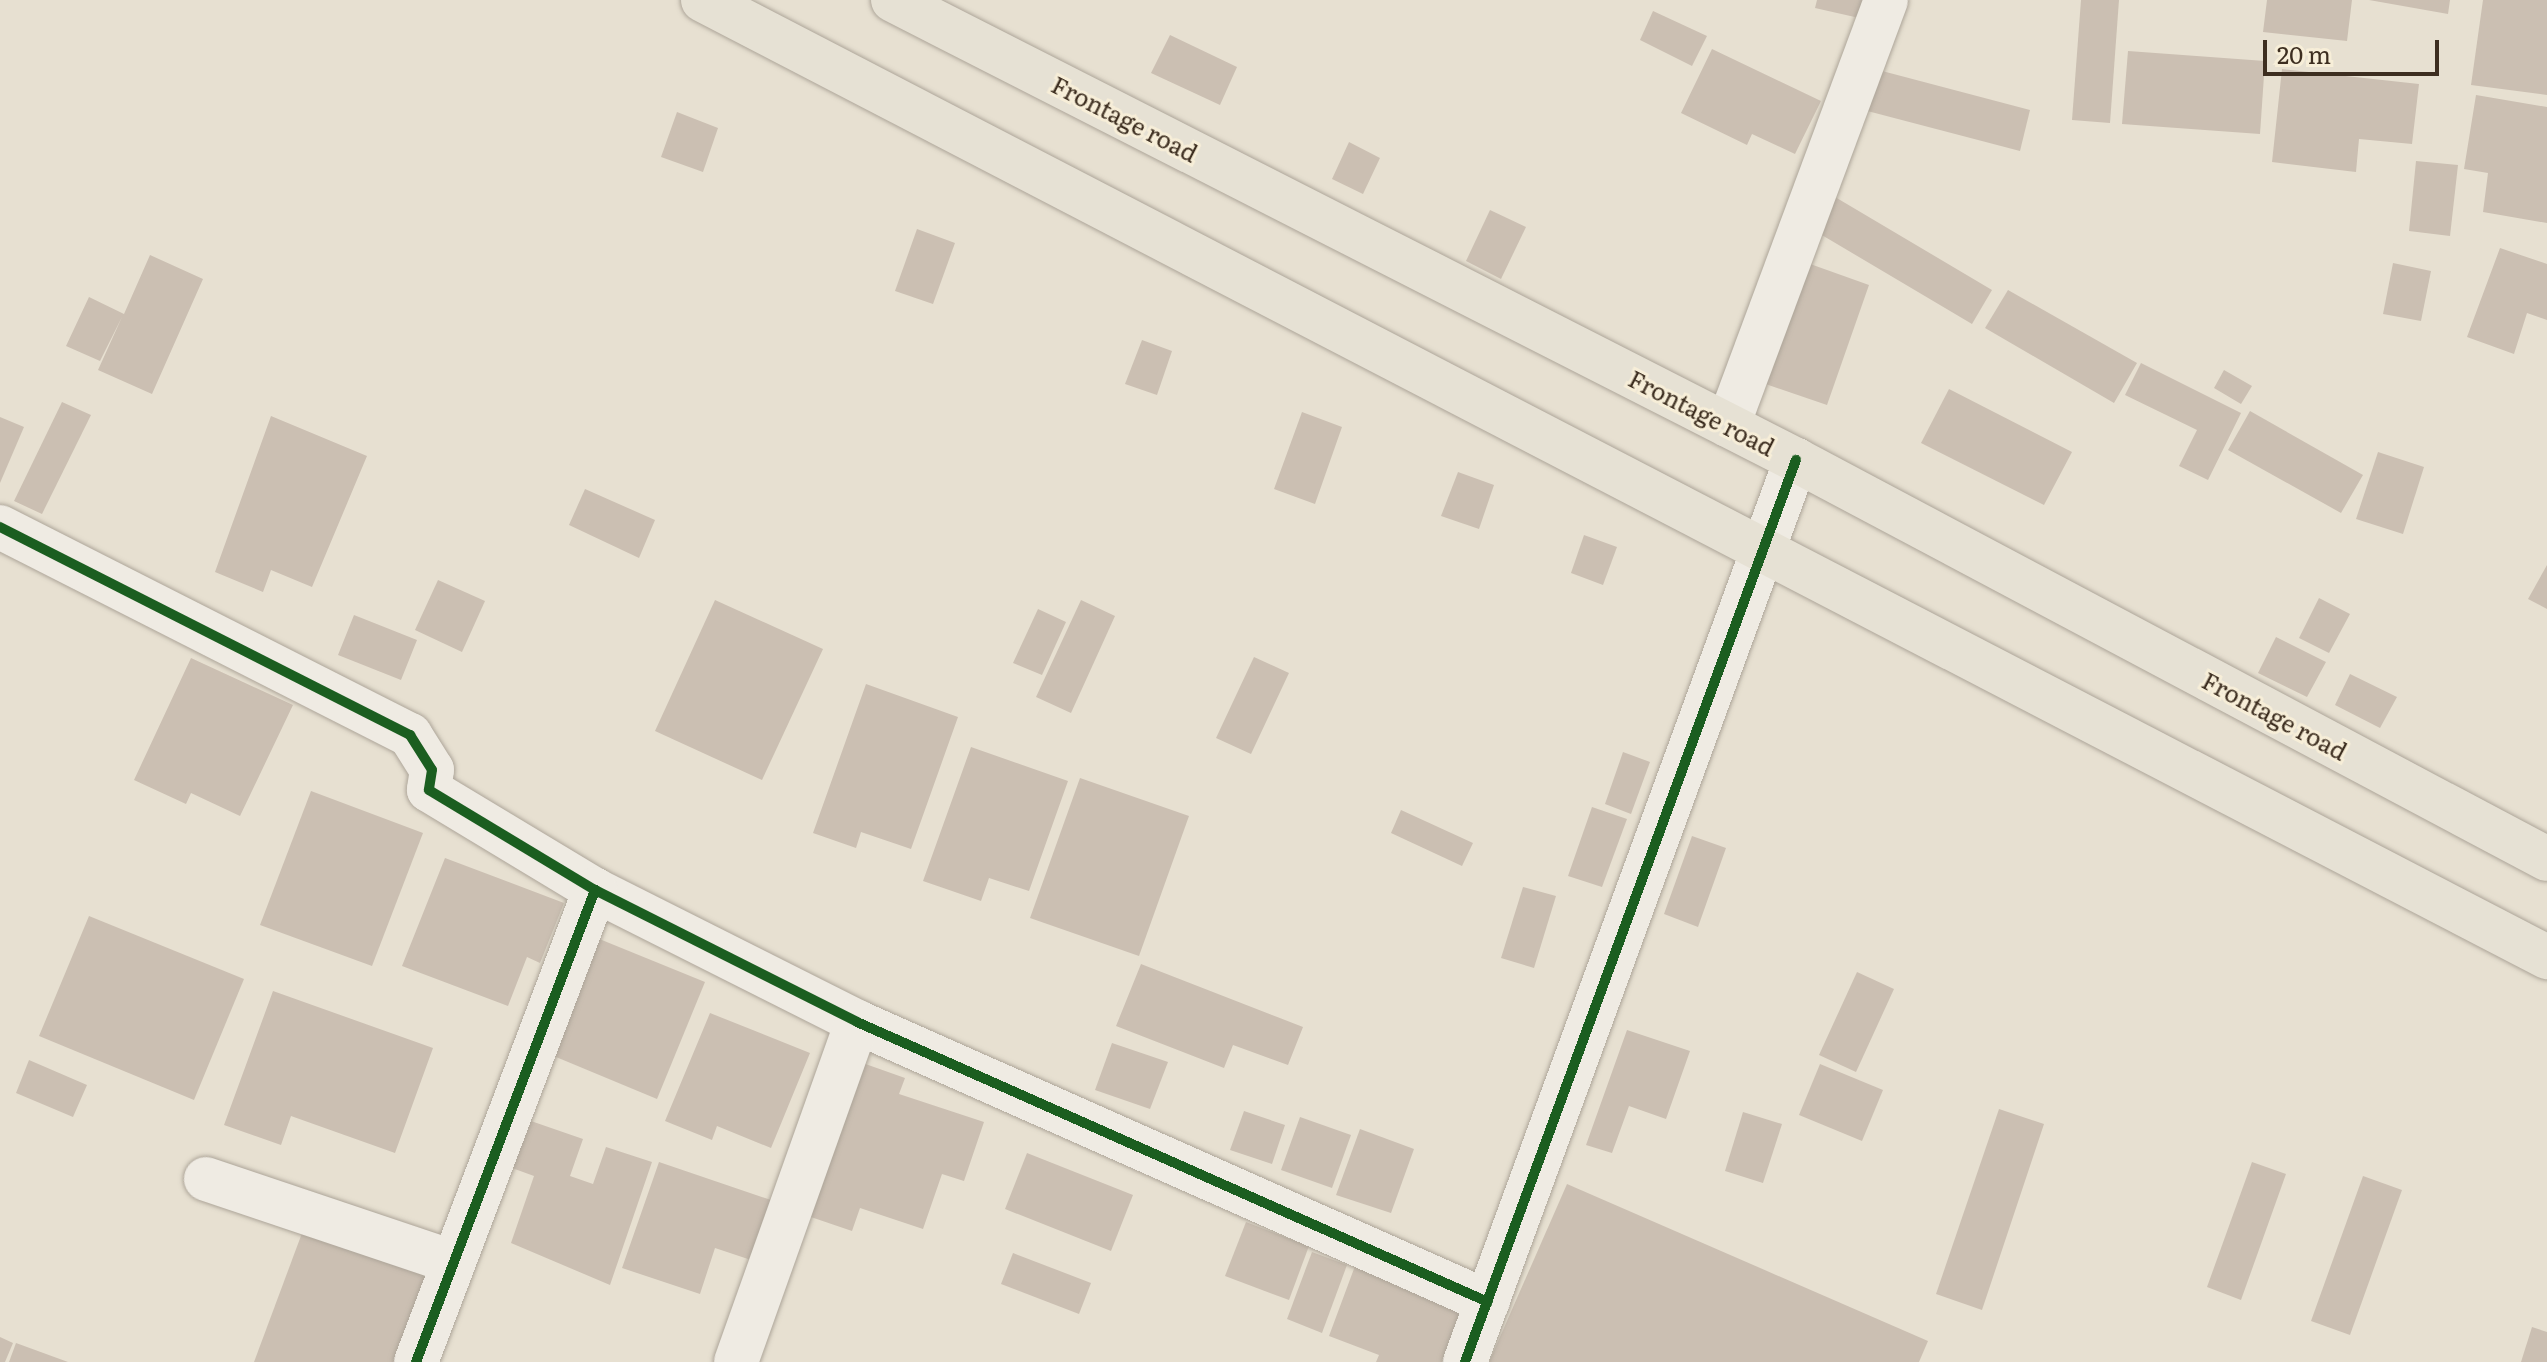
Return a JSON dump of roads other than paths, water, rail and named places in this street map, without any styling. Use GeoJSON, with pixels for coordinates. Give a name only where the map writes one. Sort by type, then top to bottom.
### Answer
{"type":"FeatureCollection","features":[{"type":"Feature","properties":{"kind":"main road"},"geometry":{"type":"LineString","coordinates":[[703,0],[1757,553],[2547,957]]}},
{"type":"Feature","properties":{"kind":"main road","name":"Frontage road"},"geometry":{"type":"LineString","coordinates":[[893,0],[1796,460],[2547,859]]}},
{"type":"Feature","properties":{"kind":"street"},"geometry":{"type":"LineString","coordinates":[[1728,425],[1886,0]]}},
{"type":"Feature","properties":{"kind":"street"},"geometry":{"type":"LineString","coordinates":[[1465,1362],[1757,553],[1796,460]]}},
{"type":"Feature","properties":{"kind":"street"},"geometry":{"type":"LineString","coordinates":[[0,527],[410,735],[432,770],[429,790],[595,890],[857,1022],[1488,1302]]}},
{"type":"Feature","properties":{"kind":"street"},"geometry":{"type":"LineString","coordinates":[[416,1362],[595,890]]}},
{"type":"Feature","properties":{"kind":"street"},"geometry":{"type":"LineString","coordinates":[[736,1362],[857,1022]]}},
{"type":"Feature","properties":{"kind":"street"},"geometry":{"type":"LineString","coordinates":[[206,1179],[453,1262]]}}]}
